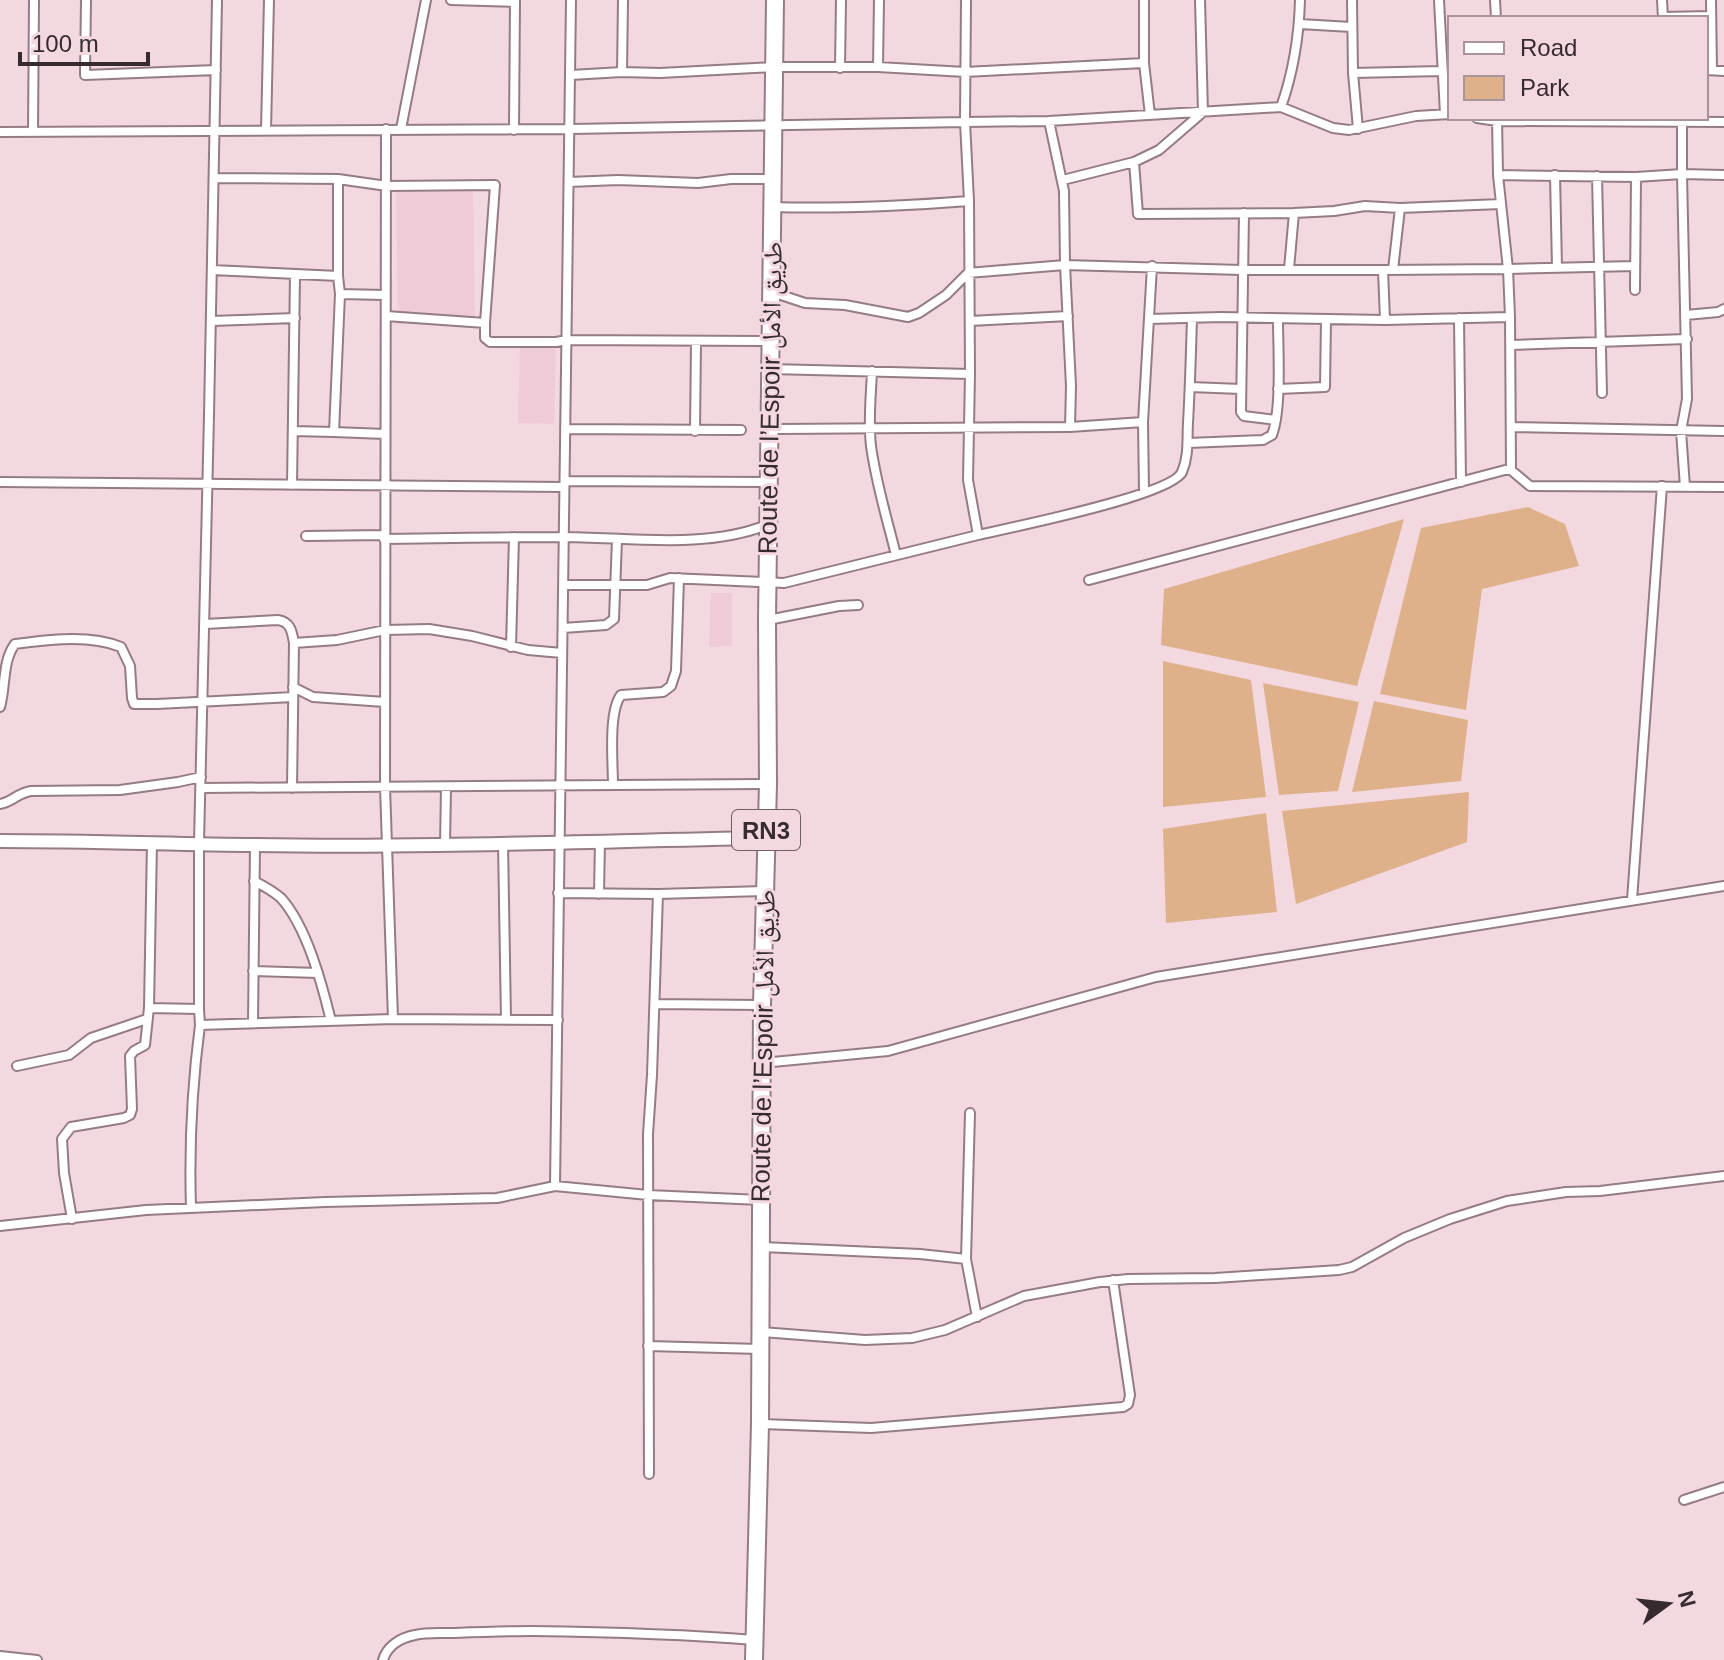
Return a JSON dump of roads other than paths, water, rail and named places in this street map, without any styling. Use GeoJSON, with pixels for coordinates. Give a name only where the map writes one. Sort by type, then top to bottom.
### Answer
{"type":"FeatureCollection","features":[{"type":"Feature","properties":{"kind":"highway","name":"Route de l’Espoir طريق الأمل"},"geometry":{"type":"LineString","coordinates":[[754,1660],[760,1424],[762,1005],[768,784],[767,583],[775,0]]}},
{"type":"Feature","properties":{"kind":"street"},"geometry":{"type":"LineString","coordinates":[[33,132],[34,0]]}},
{"type":"Feature","properties":{"kind":"street"},"geometry":{"type":"LineString","coordinates":[[86,0],[85,75],[216,70]]}},
{"type":"Feature","properties":{"kind":"street"},"geometry":{"type":"LineString","coordinates":[[191,1208],[191,1113],[200,1025],[199,843],[217,0]]}},
{"type":"Feature","properties":{"kind":"street"},"geometry":{"type":"LineString","coordinates":[[266,130],[269,0]]}},
{"type":"Feature","properties":{"kind":"street"},"geometry":{"type":"LineString","coordinates":[[401,129],[426,0]]}},
{"type":"Feature","properties":{"kind":"street"},"geometry":{"type":"LineString","coordinates":[[451,0],[515,1],[514,130]]}},
{"type":"Feature","properties":{"kind":"street"},"geometry":{"type":"LineString","coordinates":[[555,1186],[571,0]]}},
{"type":"Feature","properties":{"kind":"street"},"geometry":{"type":"LineString","coordinates":[[622,72],[623,0]]}},
{"type":"Feature","properties":{"kind":"street"},"geometry":{"type":"LineString","coordinates":[[840,68],[841,0]]}},
{"type":"Feature","properties":{"kind":"street"},"geometry":{"type":"LineString","coordinates":[[878,67],[879,0]]}},
{"type":"Feature","properties":{"kind":"street"},"geometry":{"type":"LineString","coordinates":[[966,0],[965,122],[970,321],[968,480],[978,535]]}},
{"type":"Feature","properties":{"kind":"street"},"geometry":{"type":"LineString","coordinates":[[1144,0],[1144,63],[1150,115]]}},
{"type":"Feature","properties":{"kind":"street"},"geometry":{"type":"LineString","coordinates":[[1200,0],[1203,112]]}},
{"type":"Feature","properties":{"kind":"street"},"geometry":{"type":"LineString","coordinates":[[1281,107],[1292,71],[1300,24],[1300,0]]}},
{"type":"Feature","properties":{"kind":"street"},"geometry":{"type":"LineString","coordinates":[[1352,0],[1358,129]]}},
{"type":"Feature","properties":{"kind":"street"},"geometry":{"type":"LineString","coordinates":[[0,132],[514,130],[1049,121],[1281,107],[1333,128],[1349,130],[1416,116],[1447,114],[1439,0]]}},
{"type":"Feature","properties":{"kind":"street"},"geometry":{"type":"LineString","coordinates":[[1711,0],[1709,70],[1724,71]]}},
{"type":"Feature","properties":{"kind":"street"},"geometry":{"type":"LineString","coordinates":[[1300,24],[1351,27]]}},
{"type":"Feature","properties":{"kind":"street"},"geometry":{"type":"LineString","coordinates":[[571,75],[775,67],[878,67],[965,72],[1144,63]]}},
{"type":"Feature","properties":{"kind":"street"},"geometry":{"type":"LineString","coordinates":[[1353,73],[1442,71]]}},
{"type":"Feature","properties":{"kind":"street"},"geometry":{"type":"LineString","coordinates":[[1063,180],[1134,162],[1159,150],[1203,112]]}},
{"type":"Feature","properties":{"kind":"street"},"geometry":{"type":"LineString","coordinates":[[1497,120],[1498,175],[1510,317],[1511,470]]}},
{"type":"Feature","properties":{"kind":"street"},"geometry":{"type":"LineString","coordinates":[[1665,120],[1724,122]]}},
{"type":"Feature","properties":{"kind":"street"},"geometry":{"type":"LineString","coordinates":[[1682,120],[1687,399],[1681,431],[1685,487]]}},
{"type":"Feature","properties":{"kind":"street"},"geometry":{"type":"LineString","coordinates":[[1049,121],[1063,180],[1070,427]]}},
{"type":"Feature","properties":{"kind":"street"},"geometry":{"type":"LineString","coordinates":[[386,129],[385,787],[393,1019]]}},
{"type":"Feature","properties":{"kind":"street"},"geometry":{"type":"LineString","coordinates":[[1134,162],[1138,214],[1294,213],[1368,206],[1400,208],[1501,204]]}},
{"type":"Feature","properties":{"kind":"street"},"geometry":{"type":"LineString","coordinates":[[1498,175],[1724,175]]}},
{"type":"Feature","properties":{"kind":"street"},"geometry":{"type":"LineString","coordinates":[[1555,175],[1557,267]]}},
{"type":"Feature","properties":{"kind":"street"},"geometry":{"type":"LineString","coordinates":[[1597,176],[1602,393]]}},
{"type":"Feature","properties":{"kind":"street"},"geometry":{"type":"LineString","coordinates":[[1635,290],[1636,177]]}},
{"type":"Feature","properties":{"kind":"street"},"geometry":{"type":"LineString","coordinates":[[214,178],[338,179],[387,186],[495,185],[485,323],[485,338],[490,342],[770,341]]}},
{"type":"Feature","properties":{"kind":"street"},"geometry":{"type":"LineString","coordinates":[[334,432],[340,294],[338,179]]}},
{"type":"Feature","properties":{"kind":"street"},"geometry":{"type":"LineString","coordinates":[[569,182],[698,183],[773,179]]}},
{"type":"Feature","properties":{"kind":"street"},"geometry":{"type":"LineString","coordinates":[[772,207],[886,206],[969,201]]}},
{"type":"Feature","properties":{"kind":"street"},"geometry":{"type":"LineString","coordinates":[[1393,270],[1400,208]]}},
{"type":"Feature","properties":{"kind":"street"},"geometry":{"type":"LineString","coordinates":[[1244,213],[1241,407],[1243,416],[1276,420]]}},
{"type":"Feature","properties":{"kind":"street"},"geometry":{"type":"LineString","coordinates":[[1289,269],[1294,213]]}},
{"type":"Feature","properties":{"kind":"street"},"geometry":{"type":"LineString","coordinates":[[771,292],[805,303],[845,305],[908,317],[946,295],[968,273],[1065,265],[1242,270],[1635,266]]}},
{"type":"Feature","properties":{"kind":"street"},"geometry":{"type":"LineString","coordinates":[[1144,492],[1143,422],[1152,266]]}},
{"type":"Feature","properties":{"kind":"street"},"geometry":{"type":"LineString","coordinates":[[212,270],[338,276]]}},
{"type":"Feature","properties":{"kind":"street"},"geometry":{"type":"LineString","coordinates":[[1383,270],[1385,320]]}},
{"type":"Feature","properties":{"kind":"street"},"geometry":{"type":"LineString","coordinates":[[292,485],[295,275]]}},
{"type":"Feature","properties":{"kind":"street"},"geometry":{"type":"LineString","coordinates":[[340,294],[385,295]]}},
{"type":"Feature","properties":{"kind":"street"},"geometry":{"type":"LineString","coordinates":[[1686,315],[1724,309]]}},
{"type":"Feature","properties":{"kind":"street"},"geometry":{"type":"LineString","coordinates":[[386,316],[485,323]]}},
{"type":"Feature","properties":{"kind":"street"},"geometry":{"type":"LineString","coordinates":[[970,321],[1068,316]]}},
{"type":"Feature","properties":{"kind":"street"},"geometry":{"type":"LineString","coordinates":[[1149,319],[1510,317]]}},
{"type":"Feature","properties":{"kind":"street"},"geometry":{"type":"LineString","coordinates":[[211,321],[295,318]]}},
{"type":"Feature","properties":{"kind":"street"},"geometry":{"type":"LineString","coordinates":[[563,585],[647,585],[665,578],[767,583],[792,581],[1064,516],[1170,483],[1183,470],[1188,443],[1192,318]]}},
{"type":"Feature","properties":{"kind":"street"},"geometry":{"type":"LineString","coordinates":[[1459,318],[1461,482]]}},
{"type":"Feature","properties":{"kind":"street"},"geometry":{"type":"LineString","coordinates":[[1188,443],[1267,439],[1272,435],[1278,389],[1278,319]]}},
{"type":"Feature","properties":{"kind":"street"},"geometry":{"type":"LineString","coordinates":[[1278,389],[1325,387],[1326,320]]}},
{"type":"Feature","properties":{"kind":"street"},"geometry":{"type":"LineString","coordinates":[[1511,345],[1687,339]]}},
{"type":"Feature","properties":{"kind":"street"},"geometry":{"type":"LineString","coordinates":[[695,431],[696,342]]}},
{"type":"Feature","properties":{"kind":"street"},"geometry":{"type":"LineString","coordinates":[[770,369],[970,374]]}},
{"type":"Feature","properties":{"kind":"street"},"geometry":{"type":"LineString","coordinates":[[872,371],[871,446],[896,555]]}},
{"type":"Feature","properties":{"kind":"street"},"geometry":{"type":"LineString","coordinates":[[1190,387],[1241,389]]}},
{"type":"Feature","properties":{"kind":"street"},"geometry":{"type":"LineString","coordinates":[[778,429],[1070,427],[1143,422]]}},
{"type":"Feature","properties":{"kind":"street"},"geometry":{"type":"LineString","coordinates":[[1512,427],[1724,431]]}},
{"type":"Feature","properties":{"kind":"street"},"geometry":{"type":"LineString","coordinates":[[565,429],[741,430]]}},
{"type":"Feature","properties":{"kind":"street"},"geometry":{"type":"LineString","coordinates":[[293,431],[385,434]]}},
{"type":"Feature","properties":{"kind":"street"},"geometry":{"type":"LineString","coordinates":[[1089,580],[1505,470],[1511,470],[1530,486],[1724,487]]}},
{"type":"Feature","properties":{"kind":"street"},"geometry":{"type":"LineString","coordinates":[[0,482],[385,486],[769,482]]}},
{"type":"Feature","properties":{"kind":"street"},"geometry":{"type":"LineString","coordinates":[[1632,900],[1662,486]]}},
{"type":"Feature","properties":{"kind":"street"},"geometry":{"type":"LineString","coordinates":[[306,536],[710,539],[769,524]]}},
{"type":"Feature","properties":{"kind":"street"},"geometry":{"type":"LineString","coordinates":[[511,647],[514,537]]}},
{"type":"Feature","properties":{"kind":"street"},"geometry":{"type":"LineString","coordinates":[[563,628],[606,625],[614,619],[617,539]]}},
{"type":"Feature","properties":{"kind":"street"},"geometry":{"type":"LineString","coordinates":[[613,785],[616,702],[621,695],[663,692],[671,686],[676,671],[679,578]]}},
{"type":"Feature","properties":{"kind":"street"},"geometry":{"type":"LineString","coordinates":[[767,620],[858,605]]}},
{"type":"Feature","properties":{"kind":"street"},"geometry":{"type":"LineString","coordinates":[[205,624],[284,621],[290,627],[294,643],[292,788]]}},
{"type":"Feature","properties":{"kind":"street"},"geometry":{"type":"LineString","coordinates":[[294,643],[337,640],[385,630],[429,629],[511,647],[562,653]]}},
{"type":"Feature","properties":{"kind":"street"},"geometry":{"type":"LineString","coordinates":[[0,707],[8,653],[15,644],[86,639],[105,640],[121,647],[130,666],[134,704],[293,692],[313,697],[385,702]]}},
{"type":"Feature","properties":{"kind":"street"},"geometry":{"type":"LineString","coordinates":[[0,804],[31,791],[120,790],[201,777]]}},
{"type":"Feature","properties":{"kind":"street"},"geometry":{"type":"LineString","coordinates":[[201,788],[768,784]]}},
{"type":"Feature","properties":{"kind":"street"},"geometry":{"type":"LineString","coordinates":[[445,845],[446,788]]}},
{"type":"Feature","properties":{"kind":"street"},"geometry":{"type":"LineString","coordinates":[[0,841],[445,845],[766,838]]}},
{"type":"Feature","properties":{"kind":"street"},"geometry":{"type":"LineString","coordinates":[[599,894],[600,840]]}},
{"type":"Feature","properties":{"kind":"street"},"geometry":{"type":"LineString","coordinates":[[72,1219],[62,1139],[71,1127],[124,1118],[130,1115],[132,1109],[130,1056],[145,1045],[149,1008],[152,842]]}},
{"type":"Feature","properties":{"kind":"street"},"geometry":{"type":"LineString","coordinates":[[503,843],[506,1019]]}},
{"type":"Feature","properties":{"kind":"street"},"geometry":{"type":"LineString","coordinates":[[253,1023],[255,845]]}},
{"type":"Feature","properties":{"kind":"street"},"geometry":{"type":"LineString","coordinates":[[254,881],[269,888],[288,908],[318,973],[331,1021]]}},
{"type":"Feature","properties":{"kind":"street"},"geometry":{"type":"LineString","coordinates":[[762,1063],[888,1051],[1156,977],[1724,886]]}},
{"type":"Feature","properties":{"kind":"street"},"geometry":{"type":"LineString","coordinates":[[558,893],[765,891]]}},
{"type":"Feature","properties":{"kind":"street"},"geometry":{"type":"LineString","coordinates":[[649,1474],[648,1134],[658,894]]}},
{"type":"Feature","properties":{"kind":"street"},"geometry":{"type":"LineString","coordinates":[[253,971],[318,973]]}},
{"type":"Feature","properties":{"kind":"street"},"geometry":{"type":"LineString","coordinates":[[655,1004],[762,1005]]}},
{"type":"Feature","properties":{"kind":"street"},"geometry":{"type":"LineString","coordinates":[[149,1008],[199,1009]]}},
{"type":"Feature","properties":{"kind":"street"},"geometry":{"type":"LineString","coordinates":[[17,1066],[69,1055],[91,1038],[147,1019]]}},
{"type":"Feature","properties":{"kind":"street"},"geometry":{"type":"LineString","coordinates":[[200,1025],[393,1019],[558,1020]]}},
{"type":"Feature","properties":{"kind":"street"},"geometry":{"type":"LineString","coordinates":[[970,1113],[966,1259],[977,1317]]}},
{"type":"Feature","properties":{"kind":"street"},"geometry":{"type":"LineString","coordinates":[[648,1346],[829,1338],[890,1340],[925,1336],[1024,1296],[1113,1280],[1215,1278],[1339,1270],[1352,1267],[1404,1238],[1450,1219],[1507,1201],[1724,1176]]}},
{"type":"Feature","properties":{"kind":"street"},"geometry":{"type":"LineString","coordinates":[[0,1226],[130,1211],[497,1198],[555,1186],[648,1195],[761,1200]]}},
{"type":"Feature","properties":{"kind":"street"},"geometry":{"type":"LineString","coordinates":[[761,1247],[890,1252],[966,1259]]}},
{"type":"Feature","properties":{"kind":"street"},"geometry":{"type":"LineString","coordinates":[[760,1424],[871,1428],[1123,1407],[1128,1404],[1130,1395],[1113,1280]]}},
{"type":"Feature","properties":{"kind":"street"},"geometry":{"type":"LineString","coordinates":[[1684,1500],[1724,1487]]}},
{"type":"Feature","properties":{"kind":"street"},"geometry":{"type":"LineString","coordinates":[[383,1660],[391,1646],[416,1634],[502,1630],[616,1632],[755,1641]]}},
{"type":"Feature","properties":{"kind":"street"},"geometry":{"type":"LineString","coordinates":[[0,1656],[37,1660]]}}]}
